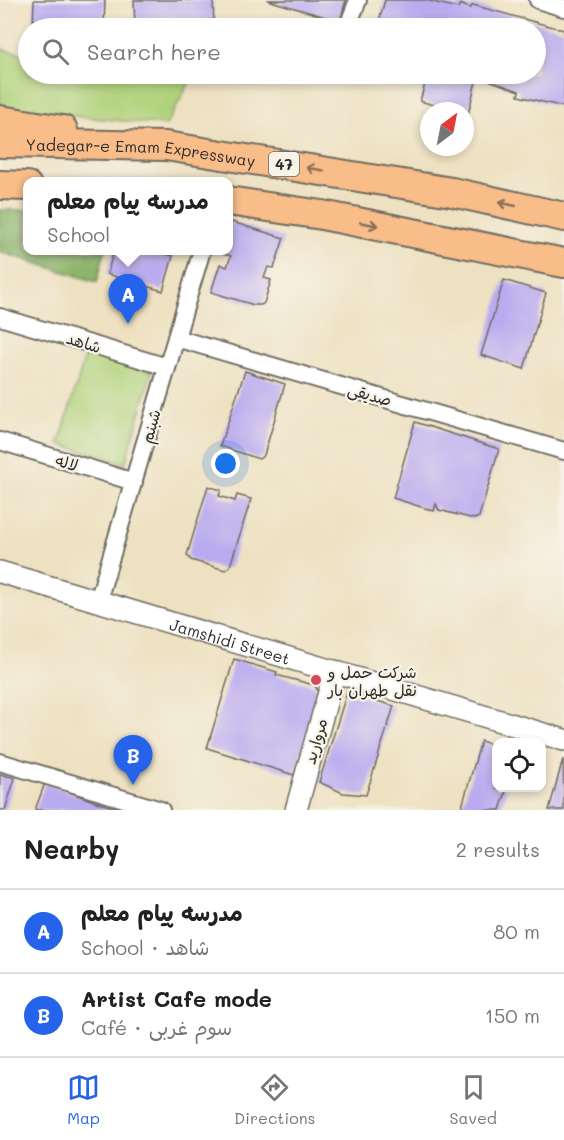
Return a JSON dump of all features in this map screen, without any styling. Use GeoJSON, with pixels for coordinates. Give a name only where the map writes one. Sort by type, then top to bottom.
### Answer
{"type":"FeatureCollection","features":[{"type":"Feature","properties":{"kind":"highway"},"geometry":{"type":"LineString","coordinates":[[0,120],[166,146]]}},
{"type":"Feature","properties":{"kind":"highway","name":"Yadegar-e Emam Expressway"},"geometry":{"type":"LineString","coordinates":[[0,143],[166,146],[452,192],[564,217]]}},
{"type":"Feature","properties":{"kind":"highway"},"geometry":{"type":"LineString","coordinates":[[0,185],[23,186]]}},
{"type":"Feature","properties":{"kind":"highway"},"geometry":{"type":"LineString","coordinates":[[233,202],[322,215],[564,263]]}},
{"type":"Feature","properties":{"kind":"street"},"geometry":{"type":"LineString","coordinates":[[351,18],[358,0]]}},
{"type":"Feature","properties":{"kind":"street"},"geometry":{"type":"LineString","coordinates":[[538,0],[564,8]]}},
{"type":"Feature","properties":{"kind":"street","name":"شبنم"},"geometry":{"type":"LineString","coordinates":[[98,601],[201,255]]}},
{"type":"Feature","properties":{"kind":"street","name":"شاهد"},"geometry":{"type":"LineString","coordinates":[[0,317],[167,367]]}},
{"type":"Feature","properties":{"kind":"street","name":"صدیقی"},"geometry":{"type":"LineString","coordinates":[[176,338],[564,451]]}},
{"type":"Feature","properties":{"kind":"street","name":"لاله"},"geometry":{"type":"LineString","coordinates":[[0,441],[134,482]]}},
{"type":"Feature","properties":{"kind":"street","name":"Jamshidi Street"},"geometry":{"type":"LineString","coordinates":[[0,572],[564,740]]}},
{"type":"Feature","properties":{"kind":"street","name":"مروارید"},"geometry":{"type":"LineString","coordinates":[[296,810],[335,671]]}},
{"type":"Feature","properties":{"kind":"street"},"geometry":{"type":"LineString","coordinates":[[0,762],[161,810]]}},
{"type":"Feature","properties":{"kind":"green space"},"geometry":{"type":"Polygon","coordinates":[[[0,49],[18,53],[18,84],[189,84],[166,125],[0,109],[0,49]]]}},
{"type":"Feature","properties":{"kind":"green space"},"geometry":{"type":"Polygon","coordinates":[[[0,210],[23,210],[23,255],[104,255],[97,282],[0,252],[0,210]]]}},
{"type":"Feature","properties":{"kind":"green space"},"geometry":{"type":"Polygon","coordinates":[[[86,353],[152,372],[125,464],[59,444],[86,353]]]}},
{"type":"Feature","properties":{"kind":"building"},"geometry":{"type":"Polygon","coordinates":[[[34,0],[105,0],[104,18],[33,18],[34,0]]]}},
{"type":"Feature","properties":{"kind":"building"},"geometry":{"type":"Polygon","coordinates":[[[134,0],[213,0],[214,18],[135,18],[134,0]]]}},
{"type":"Feature","properties":{"kind":"building"},"geometry":{"type":"Polygon","coordinates":[[[267,0],[346,0],[341,18],[330,18],[267,0]]]}},
{"type":"Feature","properties":{"kind":"building"},"geometry":{"type":"Polygon","coordinates":[[[385,0],[425,0],[458,8],[460,4],[470,8],[473,5],[520,18],[380,18],[385,0]]]}},
{"type":"Feature","properties":{"kind":"building"},"geometry":{"type":"Polygon","coordinates":[[[546,25],[564,30],[564,107],[518,96],[519,91],[500,84],[546,84],[546,25]]]}},
{"type":"Feature","properties":{"kind":"building"},"geometry":{"type":"Polygon","coordinates":[[[425,84],[475,84],[471,102],[420,101],[425,84]]]}},
{"type":"Feature","properties":{"kind":"building"},"geometry":{"type":"Polygon","coordinates":[[[233,222],[284,238],[274,268],[268,267],[264,278],[271,280],[264,303],[261,305],[211,292],[220,264],[227,267],[231,256],[227,255],[233,255],[233,222]]]}},
{"type":"Feature","properties":{"kind":"building"},"geometry":{"type":"Polygon","coordinates":[[[113,255],[173,256],[163,291],[107,274],[113,255]]]}},
{"type":"Feature","properties":{"kind":"building"},"geometry":{"type":"Polygon","coordinates":[[[504,280],[546,293],[524,369],[481,355],[504,280]]]}},
{"type":"Feature","properties":{"kind":"building"},"geometry":{"type":"Polygon","coordinates":[[[245,371],[285,384],[264,455],[259,459],[220,446],[245,371]]]}},
{"type":"Feature","properties":{"kind":"building"},"geometry":{"type":"Polygon","coordinates":[[[415,422],[499,449],[479,517],[474,519],[439,510],[436,504],[434,511],[393,498],[415,422]]]}},
{"type":"Feature","properties":{"kind":"building"},"geometry":{"type":"Polygon","coordinates":[[[208,486],[221,490],[219,496],[235,501],[237,495],[251,499],[230,566],[225,570],[191,560],[187,555],[208,486]]]}},
{"type":"Feature","properties":{"kind":"building"},"geometry":{"type":"Polygon","coordinates":[[[234,659],[277,672],[276,675],[314,685],[317,689],[319,696],[294,775],[207,748],[234,659]]]}},
{"type":"Feature","properties":{"kind":"building"},"geometry":{"type":"Polygon","coordinates":[[[347,692],[394,706],[366,795],[343,793],[319,782],[347,692]]]}},
{"type":"Feature","properties":{"kind":"building"},"geometry":{"type":"Polygon","coordinates":[[[481,741],[492,745],[492,792],[506,792],[500,810],[461,810],[481,741]]]}},
{"type":"Feature","properties":{"kind":"building"},"geometry":{"type":"Polygon","coordinates":[[[563,759],[564,810],[549,810],[563,759]]]}},
{"type":"Feature","properties":{"kind":"building"},"geometry":{"type":"Polygon","coordinates":[[[0,774],[15,778],[5,810],[0,810],[0,774]]]}},
{"type":"Feature","properties":{"kind":"building"},"geometry":{"type":"Polygon","coordinates":[[[45,783],[99,803],[123,810],[35,810],[45,783]]]}},
{"type":"Feature","properties":{"kind":"place","name":"مدرسه پیام معلم"},"geometry":{"type":"Point","coordinates":[128,324]}},
{"type":"Feature","properties":{"kind":"place","name":"شرکت حمل و نقل طهران بار"},"geometry":{"type":"Point","coordinates":[316,680]}},
{"type":"Feature","properties":{"kind":"place","name":"Artist Cafe mode"},"geometry":{"type":"Point","coordinates":[133,785]}}]}
